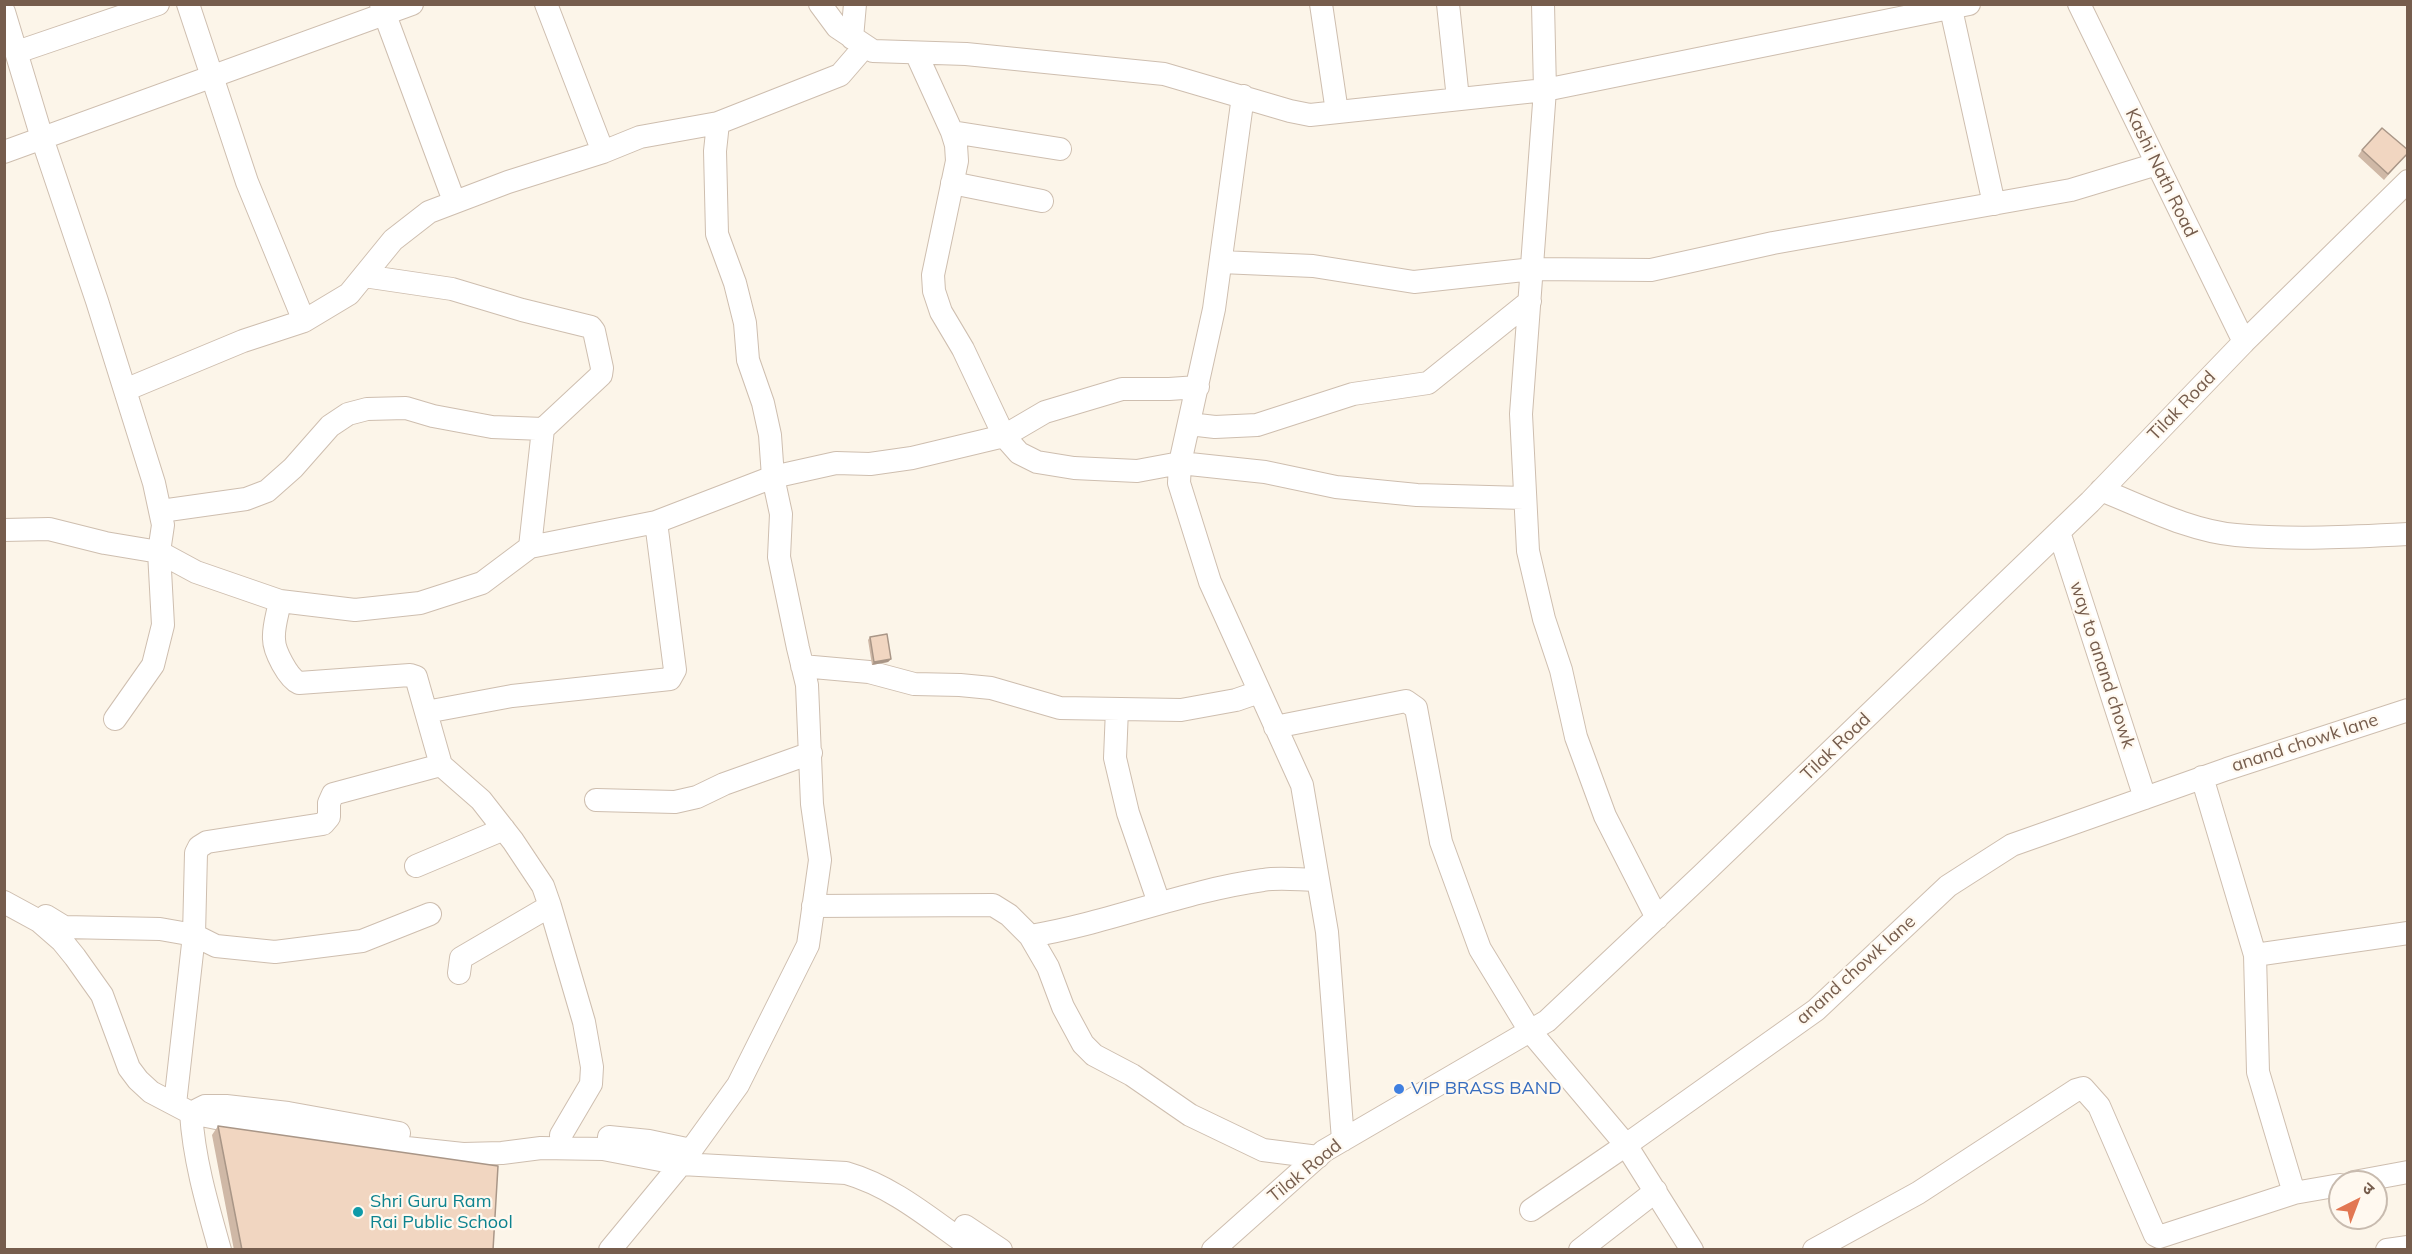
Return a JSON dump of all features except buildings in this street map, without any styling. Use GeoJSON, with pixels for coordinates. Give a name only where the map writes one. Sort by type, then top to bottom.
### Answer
{"type":"FeatureCollection","features":[{"type":"Feature","properties":{"kind":"street"},"geometry":{"type":"LineString","coordinates":[[17,52],[158,4]]}},
{"type":"Feature","properties":{"kind":"street"},"geometry":{"type":"LineString","coordinates":[[188,4],[247,182],[304,321]]}},
{"type":"Feature","properties":{"kind":"street"},"geometry":{"type":"LineString","coordinates":[[4,152],[212,77],[382,9],[412,4]]}},
{"type":"Feature","properties":{"kind":"street"},"geometry":{"type":"LineString","coordinates":[[546,4],[603,152]]}},
{"type":"Feature","properties":{"kind":"street"},"geometry":{"type":"LineString","coordinates":[[820,4],[837,27],[873,51],[966,54],[1164,74],[1310,115],[1545,90],[1960,7],[1994,204]]}},
{"type":"Feature","properties":{"kind":"street"},"geometry":{"type":"LineString","coordinates":[[125,390],[243,341],[304,321],[349,294],[393,240],[429,212],[454,201],[603,152],[640,137],[718,123],[840,75],[858,42],[855,4]]}},
{"type":"Feature","properties":{"kind":"street"},"geometry":{"type":"LineString","coordinates":[[1321,4],[1337,112]]}},
{"type":"Feature","properties":{"kind":"street"},"geometry":{"type":"LineString","coordinates":[[1448,4],[1458,99]]}},
{"type":"Feature","properties":{"kind":"street"},"geometry":{"type":"LineString","coordinates":[[1543,4],[1545,90],[1521,414],[1528,551],[1544,619],[1561,670],[1576,737],[1605,816],[1657,918]]}},
{"type":"Feature","properties":{"kind":"street","name":"Kashi Nath Road"},"geometry":{"type":"LineString","coordinates":[[2079,4],[2244,342]]}},
{"type":"Feature","properties":{"kind":"street"},"geometry":{"type":"LineString","coordinates":[[382,9],[454,201]]}},
{"type":"Feature","properties":{"kind":"street"},"geometry":{"type":"LineString","coordinates":[[4,12],[42,138],[125,390],[161,511],[159,552],[163,625],[153,665],[114,719]]}},
{"type":"Feature","properties":{"kind":"street"},"geometry":{"type":"LineString","coordinates":[[916,53],[956,145],[957,161],[933,275],[934,291],[941,312],[963,349],[1004,436],[1019,453],[1037,462],[1074,468],[1137,471],[1180,463],[1265,472],[1336,487],[1417,495],[1524,498]]}},
{"type":"Feature","properties":{"kind":"street"},"geometry":{"type":"LineString","coordinates":[[1243,96],[1221,262],[1198,387],[1180,463],[1179,483],[1210,582],[1302,785],[1327,932],[1343,1140]]}},
{"type":"Feature","properties":{"kind":"street"},"geometry":{"type":"LineString","coordinates":[[610,1250],[686,1157],[738,1085],[808,945],[819,860],[812,804],[812,753],[807,685],[779,557],[781,514],[773,477],[770,435],[763,403],[748,360],[745,323],[732,273],[717,234],[715,151],[718,123]]}},
{"type":"Feature","properties":{"kind":"street"},"geometry":{"type":"LineString","coordinates":[[952,132],[1060,149]]}},
{"type":"Feature","properties":{"kind":"street"},"geometry":{"type":"LineString","coordinates":[[1221,262],[1313,266],[1414,282],[1533,269],[1651,270],[1773,243],[2071,190],[2157,164]]}},
{"type":"Feature","properties":{"kind":"street","name":"Tilak Road"},"geometry":{"type":"LineString","coordinates":[[1213,1250],[1318,1157],[1343,1140],[1547,1021],[2059,532],[2244,342],[2408,181]]}},
{"type":"Feature","properties":{"kind":"street"},"geometry":{"type":"LineString","coordinates":[[952,183],[1042,201]]}},
{"type":"Feature","properties":{"kind":"street"},"geometry":{"type":"LineString","coordinates":[[364,276],[452,289],[591,327],[594,331],[602,368],[601,375],[543,429],[530,547]]}},
{"type":"Feature","properties":{"kind":"street"},"geometry":{"type":"LineString","coordinates":[[1189,424],[1215,427],[1257,425],[1353,394],[1428,384],[1530,301]]}},
{"type":"Feature","properties":{"kind":"street"},"geometry":{"type":"LineString","coordinates":[[4,530],[49,529],[105,543],[159,552],[196,572],[280,601],[355,609],[420,603],[482,583],[530,547],[656,522],[773,477],[836,463],[870,464],[912,458],[1004,436],[1045,412],[1122,389],[1198,387]]}},
{"type":"Feature","properties":{"kind":"street"},"geometry":{"type":"LineString","coordinates":[[161,511],[246,499],[267,490],[293,468],[330,426],[348,414],[367,409],[406,408],[433,416],[492,427],[543,429]]}},
{"type":"Feature","properties":{"kind":"street"},"geometry":{"type":"LineString","coordinates":[[2101,490],[2185,523],[2235,535],[2338,537],[2408,534]]}},
{"type":"Feature","properties":{"kind":"street"},"geometry":{"type":"LineString","coordinates":[[426,712],[512,696],[670,679],[674,676],[656,522]]}},
{"type":"Feature","properties":{"kind":"street","name":"way to anand chowk"},"geometry":{"type":"LineString","coordinates":[[2059,532],[2145,798]]}},
{"type":"Feature","properties":{"kind":"street"},"geometry":{"type":"LineString","coordinates":[[280,601],[274,643],[288,675],[294,681],[299,683],[410,675],[416,677],[441,765],[481,800],[543,886],[584,1022],[592,1067],[591,1084],[561,1135]]}},
{"type":"Feature","properties":{"kind":"street"},"geometry":{"type":"LineString","coordinates":[[802,666],[869,672],[914,684],[991,688],[1060,708],[1181,710],[1236,700],[1259,692]]}},
{"type":"Feature","properties":{"kind":"street"},"geometry":{"type":"LineString","coordinates":[[1275,727],[1406,701],[1416,708],[1441,842],[1480,950],[1530,1031],[1626,1145],[1692,1250]]}},
{"type":"Feature","properties":{"kind":"street"},"geometry":{"type":"LineString","coordinates":[[1117,709],[1114,758],[1128,813],[1159,903]]}},
{"type":"Feature","properties":{"kind":"street","name":"anand chowk lane"},"geometry":{"type":"LineString","coordinates":[[1531,1210],[1816,1010],[1948,886],[2012,845],[2202,777],[2408,710]]}},
{"type":"Feature","properties":{"kind":"street"},"geometry":{"type":"LineString","coordinates":[[596,800],[675,802],[697,797],[724,784],[812,753]]}},
{"type":"Feature","properties":{"kind":"street"},"geometry":{"type":"LineString","coordinates":[[220,1250],[183,1109],[194,935],[196,853],[199,847],[207,842],[323,824],[329,817],[328,803],[333,794],[441,765]]}},
{"type":"Feature","properties":{"kind":"street"},"geometry":{"type":"LineString","coordinates":[[2202,777],[2254,955],[2258,1072],[2294,1193]]}},
{"type":"Feature","properties":{"kind":"street"},"geometry":{"type":"LineString","coordinates":[[416,866],[504,829]]}},
{"type":"Feature","properties":{"kind":"street"},"geometry":{"type":"LineString","coordinates":[[1030,936],[1072,929],[1159,903],[1264,879],[1318,880]]}},
{"type":"Feature","properties":{"kind":"street"},"geometry":{"type":"LineString","coordinates":[[4,890],[64,927],[160,929],[194,935],[216,946],[275,952],[362,941],[430,914]]}},
{"type":"Feature","properties":{"kind":"street"},"geometry":{"type":"LineString","coordinates":[[4,902],[39,921],[62,941],[102,995],[129,1068],[151,1092],[183,1109],[322,1139],[463,1154],[502,1153],[541,1148],[603,1149],[874,1174],[933,1205],[1001,1250]]}},
{"type":"Feature","properties":{"kind":"street"},"geometry":{"type":"LineString","coordinates":[[813,906],[993,905],[1009,915],[1030,936],[1048,967],[1063,1007],[1083,1044],[1094,1054],[1132,1075],[1190,1115],[1263,1150],[1318,1157]]}},
{"type":"Feature","properties":{"kind":"street"},"geometry":{"type":"LineString","coordinates":[[459,973],[461,958],[550,906]]}},
{"type":"Feature","properties":{"kind":"street"},"geometry":{"type":"LineString","coordinates":[[2254,955],[2408,933]]}},
{"type":"Feature","properties":{"kind":"street"},"geometry":{"type":"LineString","coordinates":[[1814,1250],[1918,1193],[2076,1090],[2083,1088],[2099,1106],[2155,1234],[2159,1237],[2294,1193],[2328,1187]]}},
{"type":"Feature","properties":{"kind":"street"},"geometry":{"type":"LineString","coordinates":[[183,1109],[205,1106],[236,1107],[288,1113],[447,1140],[514,1140],[561,1135],[627,1138],[686,1157]]}},
{"type":"Feature","properties":{"kind":"street"},"geometry":{"type":"LineString","coordinates":[[2388,1176],[2408,1172]]}},
{"type":"Feature","properties":{"kind":"street"},"geometry":{"type":"LineString","coordinates":[[846,1173],[895,1193],[975,1250]]}},
{"type":"Feature","properties":{"kind":"street"},"geometry":{"type":"LineString","coordinates":[[1580,1250],[1656,1191]]}},
{"type":"Feature","properties":{"kind":"street"},"geometry":{"type":"LineString","coordinates":[[2387,1250],[2408,1247]]}},
{"type":"Feature","properties":{"kind":"place","name":"VIP BRASS BAND"},"geometry":{"type":"Point","coordinates":[1399,1089]}},
{"type":"Feature","properties":{"kind":"place","name":"Shri Guru Ram Rai Public School"},"geometry":{"type":"Point","coordinates":[358,1212]}}]}
